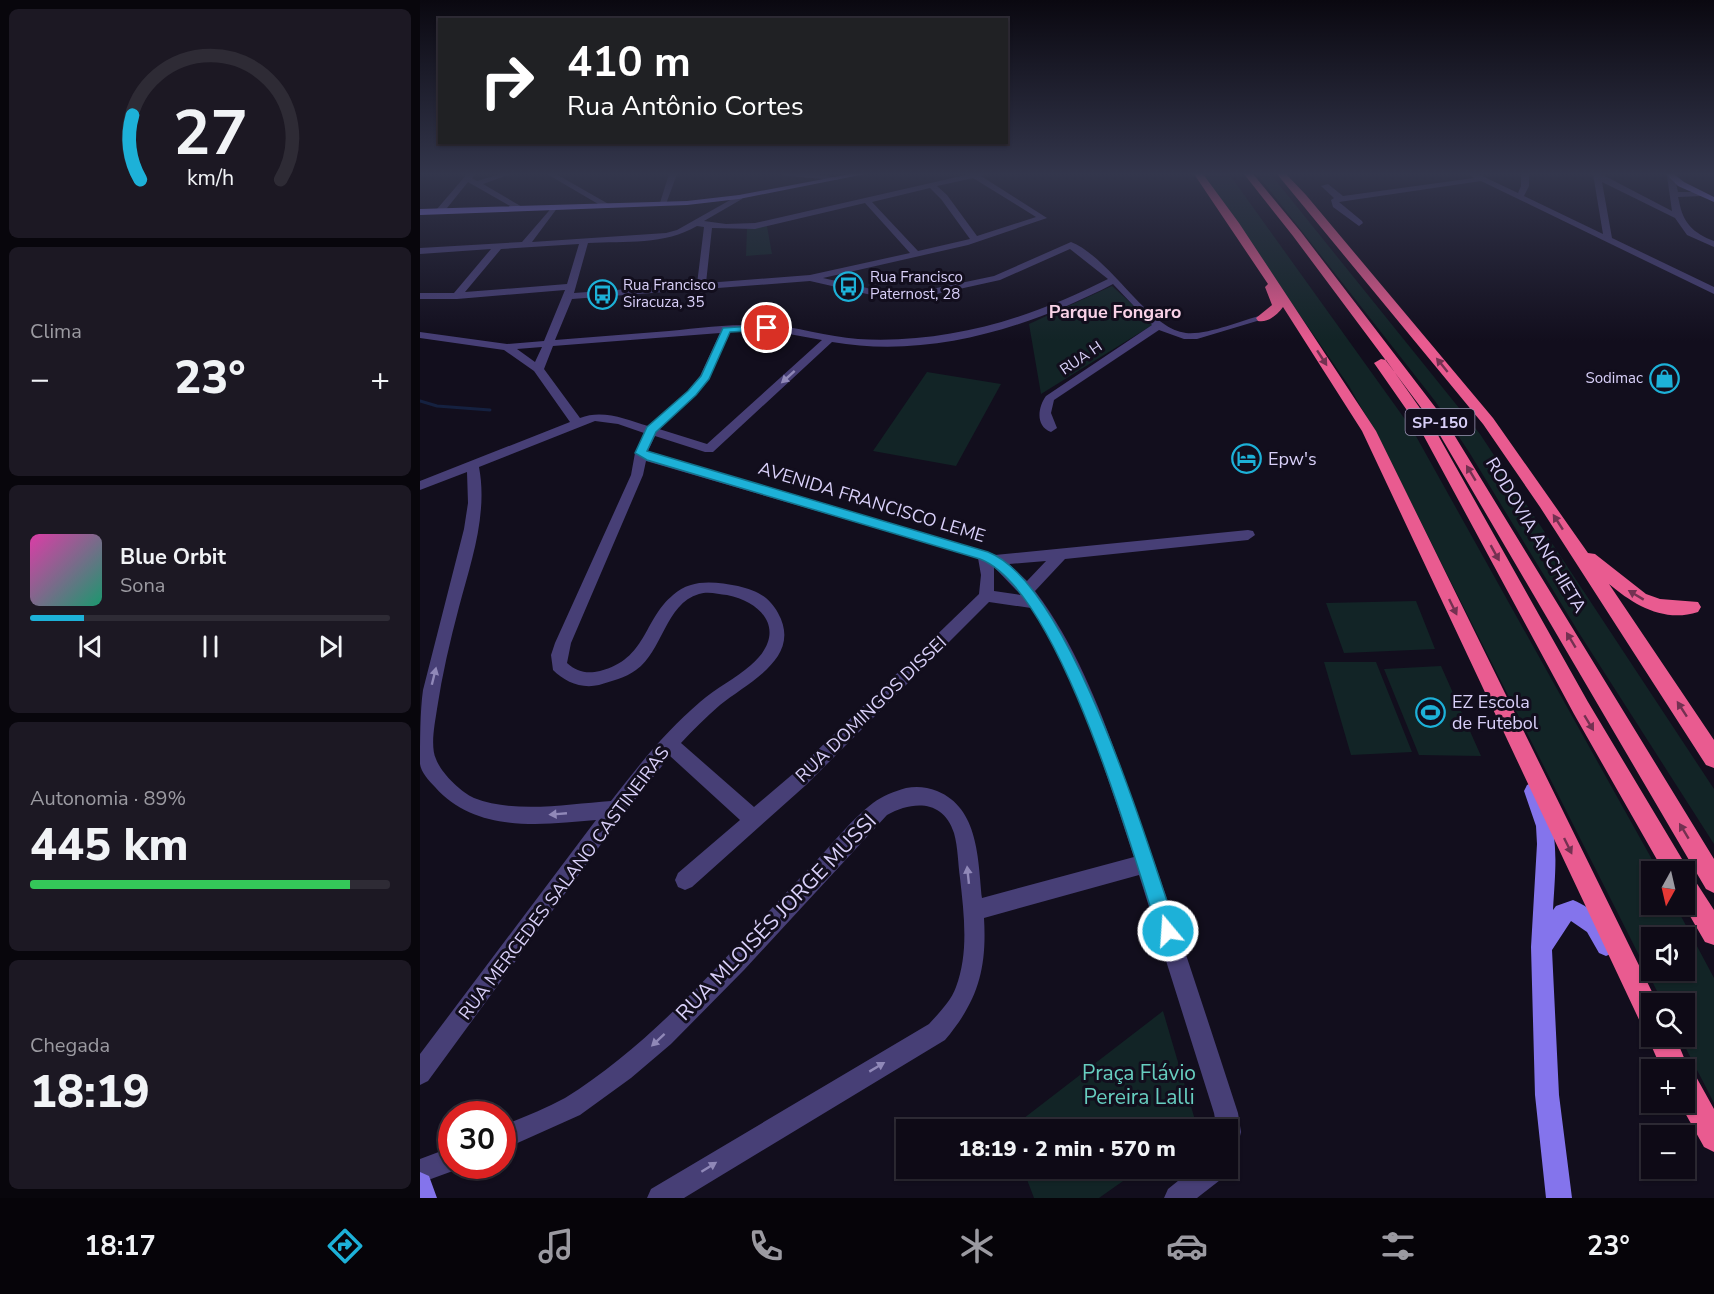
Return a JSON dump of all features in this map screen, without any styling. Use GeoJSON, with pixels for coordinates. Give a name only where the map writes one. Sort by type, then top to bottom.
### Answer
{"type":"FeatureCollection","features":[{"type":"Feature","properties":{"kind":"highway"},"geometry":{"type":"LineString","coordinates":[[1238,230],[1369,431],[1641,996]]}},
{"type":"Feature","properties":{"kind":"highway","name":"SP-150"},"geometry":{"type":"LineString","coordinates":[[1282,230],[1427,428],[1581,708],[1671,861]]}},
{"type":"Feature","properties":{"kind":"highway","name":"RODOVIA ANCHIETA"},"geometry":{"type":"LineString","coordinates":[[1294,230],[1440,423],[1714,881]]}},
{"type":"Feature","properties":{"kind":"highway","name":"SP-150"},"geometry":{"type":"LineString","coordinates":[[1330,230],[1488,421],[1714,758]]}},
{"type":"Feature","properties":{"kind":"highway"},"geometry":{"type":"LineString","coordinates":[[1262,318],[1274,311],[1278,305],[1266,274]]}},
{"type":"Feature","properties":{"kind":"highway"},"geometry":{"type":"LineString","coordinates":[[1262,318],[1284,320],[1306,333]]}},
{"type":"Feature","properties":{"kind":"highway"},"geometry":{"type":"LineString","coordinates":[[1576,549],[1640,599],[1659,606],[1692,607]]}},
{"type":"Feature","properties":{"kind":"highway"},"geometry":{"type":"LineString","coordinates":[[1695,902],[1714,933]]}},
{"type":"Feature","properties":{"kind":"highway"},"geometry":{"type":"LineString","coordinates":[[1695,1103],[1714,1137]]}},
{"type":"Feature","properties":{"kind":"street"},"geometry":{"type":"LineString","coordinates":[[525,244],[536,230]]}},
{"type":"Feature","properties":{"kind":"street"},"geometry":{"type":"LineString","coordinates":[[420,251],[667,236],[681,230]]}},
{"type":"Feature","properties":{"kind":"street"},"geometry":{"type":"LineString","coordinates":[[701,287],[708,230]]}},
{"type":"Feature","properties":{"kind":"street"},"geometry":{"type":"LineString","coordinates":[[894,230],[916,254]]}},
{"type":"Feature","properties":{"kind":"street"},"geometry":{"type":"LineString","coordinates":[[968,230],[975,240]]}},
{"type":"Feature","properties":{"kind":"street"},"geometry":{"type":"LineString","coordinates":[[420,296],[701,287],[810,278],[975,240],[1006,230]]}},
{"type":"Feature","properties":{"kind":"street"},"geometry":{"type":"LineString","coordinates":[[1587,230],[1714,291]]}},
{"type":"Feature","properties":{"kind":"street"},"geometry":{"type":"LineString","coordinates":[[1606,230],[1608,240]]}},
{"type":"Feature","properties":{"kind":"street"},"geometry":{"type":"LineString","coordinates":[[1687,230],[1714,244]]}},
{"type":"Feature","properties":{"kind":"street"},"geometry":{"type":"LineString","coordinates":[[538,369],[569,292],[585,240]]}},
{"type":"Feature","properties":{"kind":"street"},"geometry":{"type":"LineString","coordinates":[[810,278],[889,296],[939,291],[1004,276],[1071,245],[1114,280],[1158,326],[1179,336],[1197,336],[1262,318]]}},
{"type":"Feature","properties":{"kind":"street"},"geometry":{"type":"LineString","coordinates":[[457,296],[499,246]]}},
{"type":"Feature","properties":{"kind":"street"},"geometry":{"type":"LineString","coordinates":[[420,335],[507,347],[776,328],[853,342],[895,344],[988,330],[1055,310],[1114,280]]}},
{"type":"Feature","properties":{"kind":"street","name":"RUA H"},"geometry":{"type":"LineString","coordinates":[[1051,428],[1044,417],[1046,403],[1050,398],[1158,326]]}},
{"type":"Feature","properties":{"kind":"street"},"geometry":{"type":"LineString","coordinates":[[641,453],[651,430],[692,393],[705,377],[726,330]]}},
{"type":"Feature","properties":{"kind":"street"},"geometry":{"type":"LineString","coordinates":[[420,486],[586,418],[607,417],[709,449],[831,338]]}},
{"type":"Feature","properties":{"kind":"street"},"geometry":{"type":"LineString","coordinates":[[507,347],[538,369],[576,422]]}},
{"type":"Feature","properties":{"kind":"street","name":"AVENIDA FRANCISCO LEME"},"geometry":{"type":"LineString","coordinates":[[641,453],[651,458],[989,557],[1030,597],[1072,668],[1101,736],[1146,863],[1227,1119]]}},
{"type":"Feature","properties":{"kind":"street","name":"RUA MERCEDES SALANO CASTINEIRAS"},"geometry":{"type":"LineString","coordinates":[[420,1073],[616,809],[669,744],[717,698],[766,661],[775,646],[777,633],[774,618],[765,604],[753,595],[710,587],[693,590],[673,604],[648,646],[634,664],[620,674],[590,680],[574,678],[559,665],[563,643],[637,475],[641,453]]}},
{"type":"Feature","properties":{"kind":"street"},"geometry":{"type":"LineString","coordinates":[[472,465],[476,481],[476,504],[469,540],[429,692],[424,722],[426,759],[451,792],[469,806],[497,813],[544,815],[616,809]]}},
{"type":"Feature","properties":{"kind":"street"},"geometry":{"type":"LineString","coordinates":[[1061,554],[1030,597],[986,596],[989,557],[1061,554],[1248,535]]}},
{"type":"Feature","properties":{"kind":"street","name":"RUA DOMINGOS DISSEI"},"geometry":{"type":"LineString","coordinates":[[685,880],[800,778],[986,596]]}},
{"type":"Feature","properties":{"kind":"street"},"geometry":{"type":"LineString","coordinates":[[1507,717],[1513,741],[1545,826],[1547,844],[1541,947],[1547,1095],[1559,1198]]}},
{"type":"Feature","properties":{"kind":"street"},"geometry":{"type":"LineString","coordinates":[[669,744],[753,819]]}},
{"type":"Feature","properties":{"kind":"street","name":"RUA MLOISÉS JORGE MUSSI"},"geometry":{"type":"LineString","coordinates":[[516,1131],[579,1102],[633,1063],[692,1007],[868,820],[891,802],[910,796],[929,797],[949,807],[958,817],[964,833],[972,911],[973,969],[966,992],[954,1012],[937,1032],[660,1198]]}},
{"type":"Feature","properties":{"kind":"street"},"geometry":{"type":"LineString","coordinates":[[972,911],[1146,863]]}},
{"type":"Feature","properties":{"kind":"street"},"geometry":{"type":"LineString","coordinates":[[1541,947],[1563,913],[1573,910],[1584,916],[1594,925],[1641,1005]]}},
{"type":"Feature","properties":{"kind":"street"},"geometry":{"type":"LineString","coordinates":[[420,1172],[438,1165]]}},
{"type":"Feature","properties":{"kind":"street"},"geometry":{"type":"LineString","coordinates":[[1177,1198],[1201,1179]]}},
{"type":"Feature","properties":{"kind":"street"},"geometry":{"type":"LineString","coordinates":[[420,1185],[424,1198]]}},
{"type":"Feature","properties":{"kind":"green space"},"geometry":{"type":"Polygon","coordinates":[[[747,230],[768,230],[772,254],[746,256],[747,230]]]}},
{"type":"Feature","properties":{"kind":"green space"},"geometry":{"type":"Polygon","coordinates":[[[1241,230],[1269,230],[1412,429],[1649,854],[1653,861],[1641,861],[1641,915],[1680,915],[1687,927],[1641,927],[1641,959],[1379,439],[1349,386],[1241,230]]]}},
{"type":"Feature","properties":{"kind":"green space"},"geometry":{"type":"Polygon","coordinates":[[[1301,230],[1316,230],[1480,434],[1714,789],[1714,844],[1579,633],[1469,452],[1435,401],[1301,230]]]}},
{"type":"Feature","properties":{"kind":"green space"},"geometry":{"type":"Polygon","coordinates":[[[1112,286],[1154,324],[1041,394],[1029,324],[1112,286]]]}},
{"type":"Feature","properties":{"kind":"green space"},"geometry":{"type":"Polygon","coordinates":[[[927,372],[1001,384],[956,466],[873,451],[927,372]]]}},
{"type":"Feature","properties":{"kind":"green space"},"geometry":{"type":"Polygon","coordinates":[[[1416,601],[1435,649],[1344,653],[1326,603],[1416,601]]]}},
{"type":"Feature","properties":{"kind":"green space"},"geometry":{"type":"Polygon","coordinates":[[[1324,662],[1376,662],[1412,752],[1351,755],[1324,662]]]}},
{"type":"Feature","properties":{"kind":"green space","name":"EZ Escola de Futebol"},"geometry":{"type":"Polygon","coordinates":[[[1441,666],[1481,756],[1419,755],[1384,669],[1441,666]]]}},
{"type":"Feature","properties":{"kind":"green space"},"geometry":{"type":"Polygon","coordinates":[[[1695,942],[1714,978],[1714,1103],[1695,1066],[1695,1059],[1691,1059],[1685,1047],[1695,1047],[1695,993],[1658,993],[1652,981],[1695,981],[1695,942]]]}},
{"type":"Feature","properties":{"kind":"green space","name":"Praça Flávio Pereira Lalli"},"geometry":{"type":"Polygon","coordinates":[[[1163,1011],[1195,1119],[1023,1119],[1163,1011]]]}},
{"type":"Feature","properties":{"kind":"green space"},"geometry":{"type":"Polygon","coordinates":[[[1027,1179],[1126,1179],[1099,1198],[1034,1198],[1027,1179]]]}},
{"type":"Feature","properties":{"kind":"waterway"},"geometry":{"type":"LineString","coordinates":[[420,401],[437,406],[490,410]]}},
{"type":"Feature","properties":{"kind":"place","name":"Rua Francisco Paternost, 28"},"geometry":{"type":"Point","coordinates":[849,286]}},
{"type":"Feature","properties":{"kind":"place","name":"Rua Francisco Siracuza, 35"},"geometry":{"type":"Point","coordinates":[602,294]}},
{"type":"Feature","properties":{"kind":"place","name":"Sodimac"},"geometry":{"type":"Point","coordinates":[1664,378]}},
{"type":"Feature","properties":{"kind":"place","name":"Epw's"},"geometry":{"type":"Point","coordinates":[1247,459]}},
{"type":"Feature","properties":{"kind":"place","name":"EZ Escola de Futebol"},"geometry":{"type":"Point","coordinates":[1431,712]}},
{"type":"Feature","properties":{"kind":"district","name":"Parque Fongaro"},"geometry":{"type":"Point","coordinates":[1115,312]}},
{"type":"Feature","properties":{"kind":"route"},"geometry":{"type":"LineString","coordinates":[[767,328],[726,330],[705,377],[692,393],[651,430],[641,453],[651,458],[984,555],[1008,571],[1035,603],[1072,668],[1101,736],[1168,931]]}}]}
